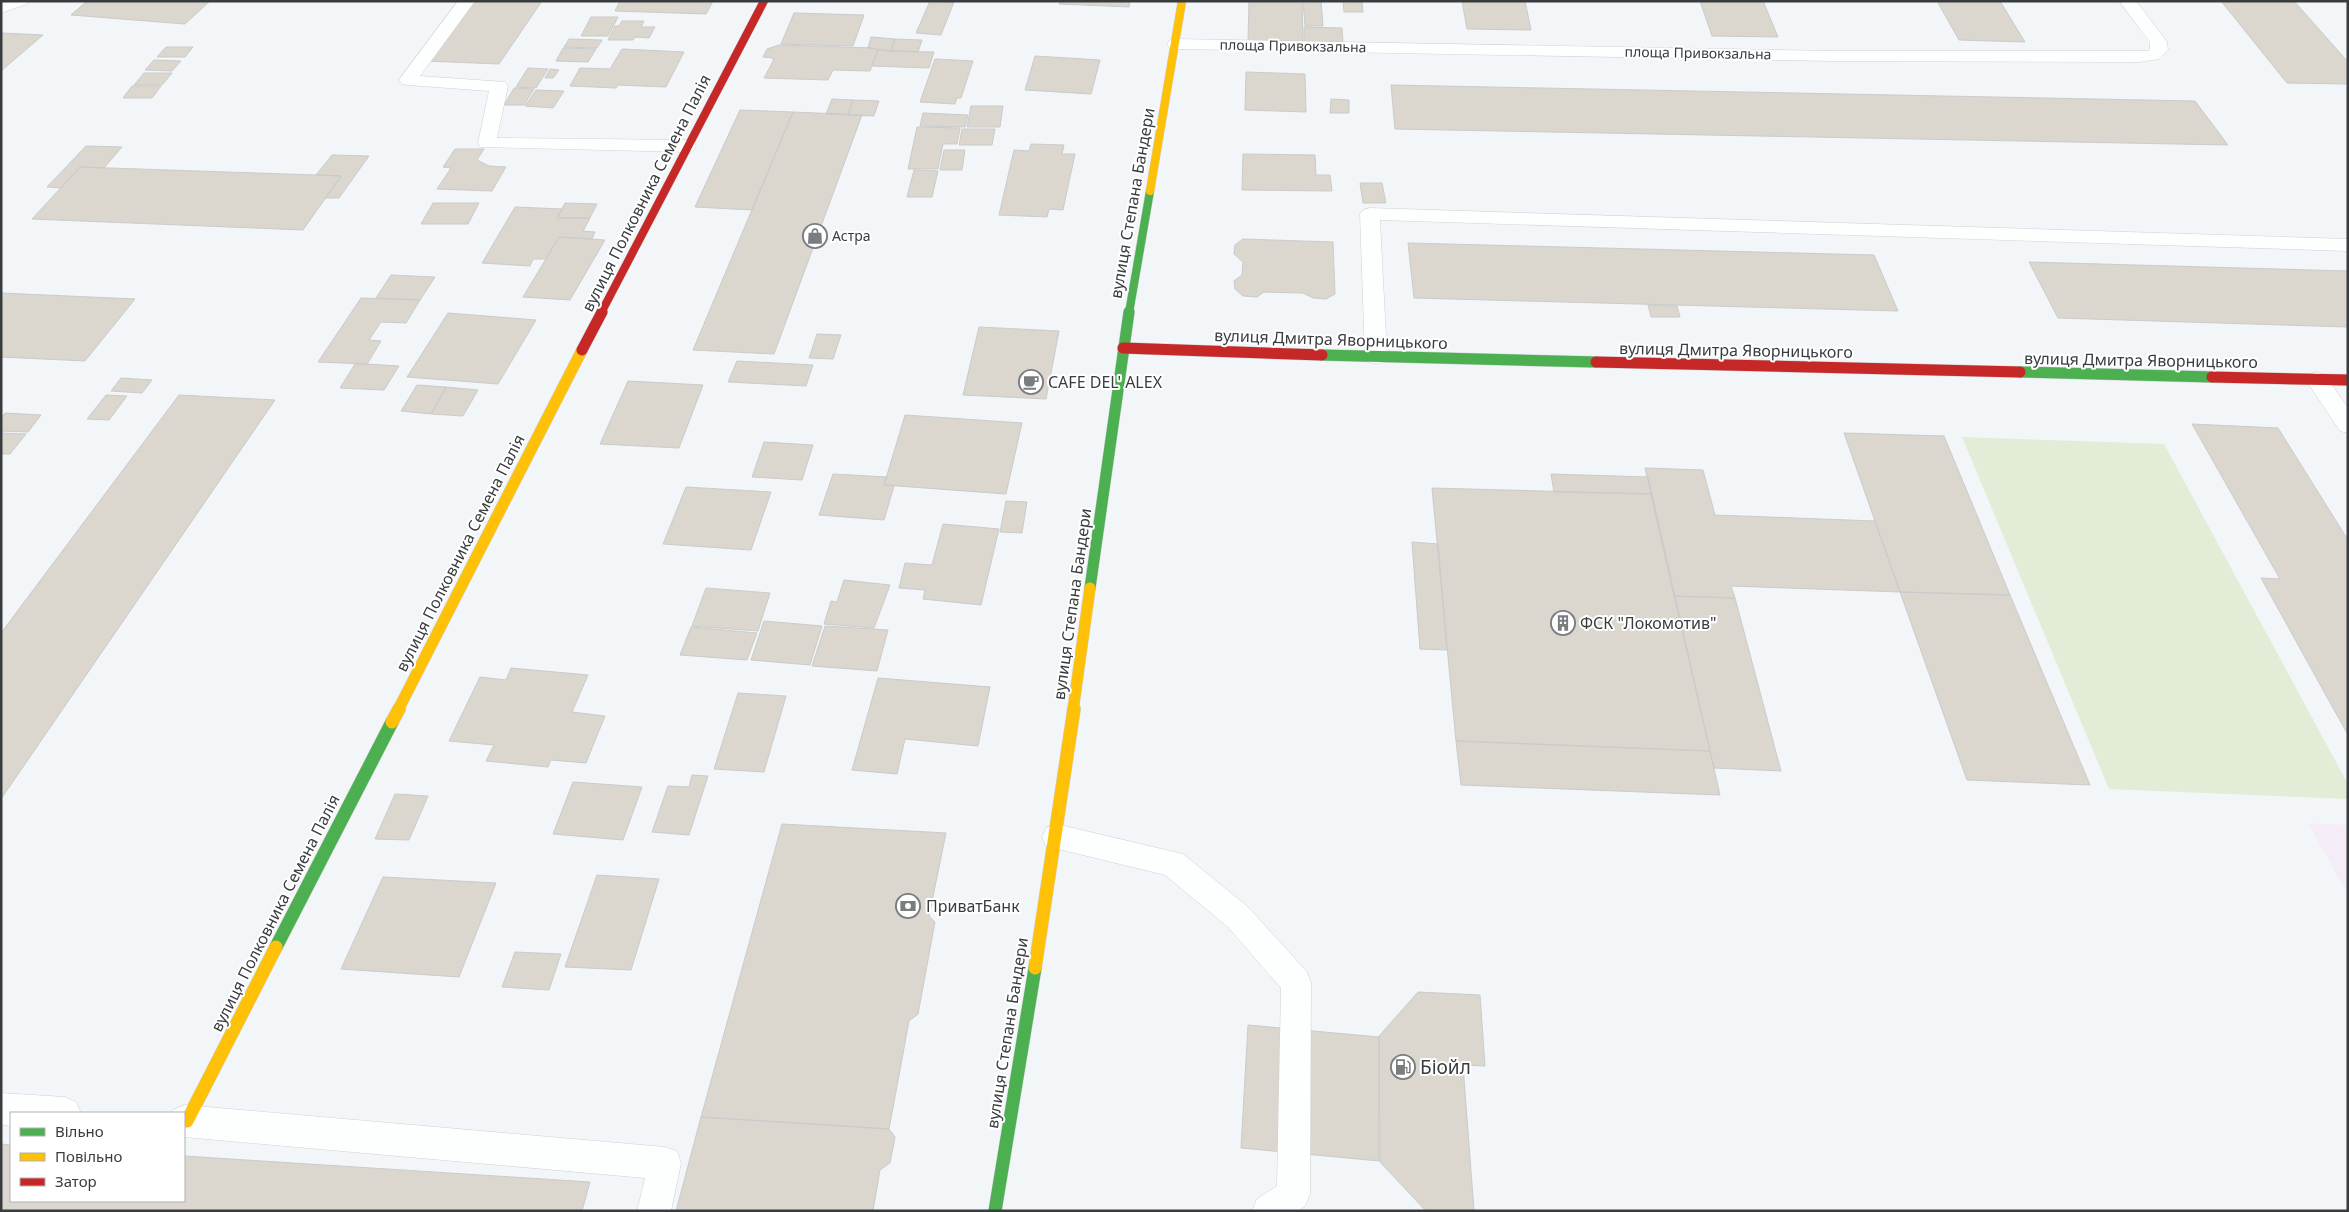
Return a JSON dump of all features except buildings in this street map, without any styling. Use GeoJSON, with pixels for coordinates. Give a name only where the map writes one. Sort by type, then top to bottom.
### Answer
{"type":"FeatureCollection","features":[{"type":"Feature","properties":{"kind":"street","name":"вулиця Полковника Семена Палія"},"geometry":{"type":"LineString","coordinates":[[185,1121],[687,146],[764,1]]}},
{"type":"Feature","properties":{"kind":"street","name":"вулиця Степана Бандери"},"geometry":{"type":"LineString","coordinates":[[995,1211],[1056,837],[1124,348],[1182,1]]}},
{"type":"Feature","properties":{"kind":"street","name":"вулиця Дмитра Яворницького"},"geometry":{"type":"LineString","coordinates":[[1124,348],[1376,357],[2348,380]]}},
{"type":"Feature","properties":{"kind":"lane"},"geometry":{"type":"LineString","coordinates":[[1,8],[21,1]]}},
{"type":"Feature","properties":{"kind":"lane"},"geometry":{"type":"LineString","coordinates":[[467,1],[408,80],[499,86],[487,142],[687,146]]}},
{"type":"Feature","properties":{"kind":"lane","name":"площа Привокзальна"},"geometry":{"type":"LineString","coordinates":[[1176,44],[1843,56],[2140,57],[2153,55],[2159,50],[2158,42],[2126,1]]}},
{"type":"Feature","properties":{"kind":"lane"},"geometry":{"type":"LineString","coordinates":[[1376,357],[1370,214],[2348,245]]}},
{"type":"Feature","properties":{"kind":"lane"},"geometry":{"type":"LineString","coordinates":[[2317,380],[2348,425]]}},
{"type":"Feature","properties":{"kind":"lane"},"geometry":{"type":"LineString","coordinates":[[1056,837],[1173,863],[1238,917],[1296,983],[1293,1194],[1269,1211]]}},
{"type":"Feature","properties":{"kind":"lane"},"geometry":{"type":"LineString","coordinates":[[1,1109],[50,1112]]}},
{"type":"Feature","properties":{"kind":"lane"},"geometry":{"type":"LineString","coordinates":[[185,1121],[666,1163],[654,1211]]}},
{"type":"Feature","properties":{"kind":"shaded area"},"geometry":{"type":"Polygon","coordinates":[[[2308,823],[2348,825],[2348,895],[2308,823]]]}},
{"type":"Feature","properties":{"kind":"green space"},"geometry":{"type":"Polygon","coordinates":[[[1962,437],[2164,444],[2348,784],[2348,799],[2109,789],[1962,437]]]}},
{"type":"Feature","properties":{"kind":"traffic: fast"},"geometry":{"type":"LineString","coordinates":[[1090,588],[1123,348],[1150,191]]}},
{"type":"Feature","properties":{"kind":"traffic: fast"},"geometry":{"type":"LineString","coordinates":[[1322,355],[1596,362]]}},
{"type":"Feature","properties":{"kind":"traffic: fast"},"geometry":{"type":"LineString","coordinates":[[2020,372],[2212,377]]}},
{"type":"Feature","properties":{"kind":"traffic: fast"},"geometry":{"type":"LineString","coordinates":[[276,947],[392,722]]}},
{"type":"Feature","properties":{"kind":"traffic: fast"},"geometry":{"type":"LineString","coordinates":[[995,1211],[1035,968]]}},
{"type":"Feature","properties":{"kind":"traffic: slow"},"geometry":{"type":"LineString","coordinates":[[1150,191],[1182,1]]}},
{"type":"Feature","properties":{"kind":"traffic: slow"},"geometry":{"type":"LineString","coordinates":[[392,722],[582,350]]}},
{"type":"Feature","properties":{"kind":"traffic: slow"},"geometry":{"type":"LineString","coordinates":[[1035,968],[1056,837],[1090,588]]}},
{"type":"Feature","properties":{"kind":"traffic: slow"},"geometry":{"type":"LineString","coordinates":[[187,1121],[276,947]]}},
{"type":"Feature","properties":{"kind":"traffic: jam"},"geometry":{"type":"LineString","coordinates":[[582,350],[764,1]]}},
{"type":"Feature","properties":{"kind":"traffic: jam"},"geometry":{"type":"LineString","coordinates":[[1123,348],[1322,355]]}},
{"type":"Feature","properties":{"kind":"traffic: jam"},"geometry":{"type":"LineString","coordinates":[[1596,362],[2020,372]]}},
{"type":"Feature","properties":{"kind":"traffic: jam"},"geometry":{"type":"LineString","coordinates":[[2212,377],[2348,380]]}},
{"type":"Feature","properties":{"kind":"place","name":"Астра"},"geometry":{"type":"Point","coordinates":[815,236]}},
{"type":"Feature","properties":{"kind":"place","name":"CAFE DEL' ALEX"},"geometry":{"type":"Point","coordinates":[1031,382]}},
{"type":"Feature","properties":{"kind":"place","name":"ФСК \"Локомотив\""},"geometry":{"type":"Point","coordinates":[1563,623]}},
{"type":"Feature","properties":{"kind":"place","name":"ПриватБанк"},"geometry":{"type":"Point","coordinates":[908,906]}},
{"type":"Feature","properties":{"kind":"place","name":"Біойл"},"geometry":{"type":"Point","coordinates":[1403,1067]}}]}
